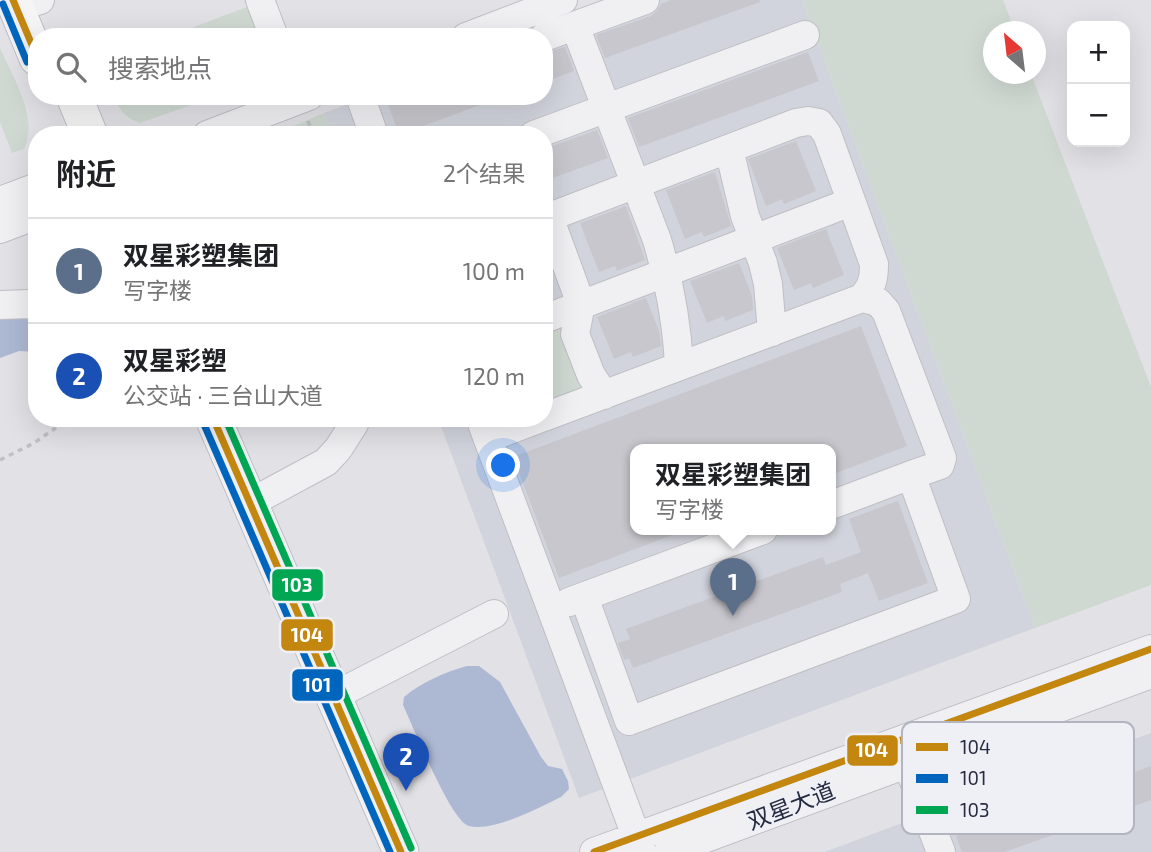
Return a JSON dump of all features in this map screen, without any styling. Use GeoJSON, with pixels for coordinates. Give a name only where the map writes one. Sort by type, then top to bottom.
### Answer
{"type":"FeatureCollection","features":[{"type":"Feature","properties":{"kind":"main road"},"geometry":{"type":"LineString","coordinates":[[30,1],[44,28]]}},
{"type":"Feature","properties":{"kind":"main road"},"geometry":{"type":"LineString","coordinates":[[30,1],[33,28]]}},
{"type":"Feature","properties":{"kind":"main road"},"geometry":{"type":"LineString","coordinates":[[57,105],[65,126]]}},
{"type":"Feature","properties":{"kind":"main road"},"geometry":{"type":"LineString","coordinates":[[78,105],[86,126]]}},
{"type":"Feature","properties":{"kind":"main road"},"geometry":{"type":"LineString","coordinates":[[195,427],[376,852]]}},
{"type":"Feature","properties":{"kind":"main road"},"geometry":{"type":"LineString","coordinates":[[217,427],[401,852]]}},
{"type":"Feature","properties":{"kind":"street"},"geometry":{"type":"LineString","coordinates":[[260,0],[271,28]]}},
{"type":"Feature","properties":{"kind":"street"},"geometry":{"type":"LineString","coordinates":[[490,28],[563,0]]}},
{"type":"Feature","properties":{"kind":"street"},"geometry":{"type":"LineString","coordinates":[[553,34],[645,0]]}},
{"type":"Feature","properties":{"kind":"street"},"geometry":{"type":"LineString","coordinates":[[575,26],[657,240],[675,317],[679,366]]}},
{"type":"Feature","properties":{"kind":"street"},"geometry":{"type":"LineString","coordinates":[[553,128],[805,35]]}},
{"type":"Feature","properties":{"kind":"street"},"geometry":{"type":"LineString","coordinates":[[230,126],[282,105]]}},
{"type":"Feature","properties":{"kind":"street"},"geometry":{"type":"LineString","coordinates":[[370,105],[373,126]]}},
{"type":"Feature","properties":{"kind":"street"},"geometry":{"type":"LineString","coordinates":[[553,216],[796,123],[808,121],[819,123],[827,134],[874,264],[871,288],[862,298],[553,414]]}},
{"type":"Feature","properties":{"kind":"street"},"geometry":{"type":"LineString","coordinates":[[729,149],[740,199],[768,284],[772,332]]}},
{"type":"Feature","properties":{"kind":"street"},"geometry":{"type":"LineString","coordinates":[[0,201],[28,190]]}},
{"type":"Feature","properties":{"kind":"street"},"geometry":{"type":"LineString","coordinates":[[553,315],[851,202]]}},
{"type":"Feature","properties":{"kind":"street"},"geometry":{"type":"LineString","coordinates":[[0,229],[28,218]]}},
{"type":"Feature","properties":{"kind":"street"},"geometry":{"type":"LineString","coordinates":[[553,233],[581,304],[575,334],[591,375],[604,395]]}},
{"type":"Feature","properties":{"kind":"street"},"geometry":{"type":"LineString","coordinates":[[836,503],[940,465],[942,457],[886,311],[878,302],[862,298]]}},
{"type":"Feature","properties":{"kind":"street"},"geometry":{"type":"LineString","coordinates":[[0,305],[28,304]]}},
{"type":"Feature","properties":{"kind":"street"},"geometry":{"type":"LineString","coordinates":[[250,503],[326,462],[352,427]]}},
{"type":"Feature","properties":{"kind":"street"},"geometry":{"type":"LineString","coordinates":[[484,428],[639,844]]}},
{"type":"Feature","properties":{"kind":"street"},"geometry":{"type":"LineString","coordinates":[[584,597],[629,721],[956,599],[911,475]]}},
{"type":"Feature","properties":{"kind":"street"},"geometry":{"type":"LineString","coordinates":[[551,609],[750,535]]}},
{"type":"Feature","properties":{"kind":"street"},"geometry":{"type":"LineString","coordinates":[[334,696],[494,614]]}},
{"type":"Feature","properties":{"kind":"street","name":"双星大道"},"geometry":{"type":"LineString","coordinates":[[975,722],[1151,649]]}},
{"type":"Feature","properties":{"kind":"street","name":"双星大道"},"geometry":{"type":"LineString","coordinates":[[998,722],[1151,674]]}},
{"type":"Feature","properties":{"kind":"street","name":"双星大道"},"geometry":{"type":"LineString","coordinates":[[594,852],[639,844],[902,752]]}},
{"type":"Feature","properties":{"kind":"street","name":"双星大道"},"geometry":{"type":"LineString","coordinates":[[668,852],[902,752]]}},
{"type":"Feature","properties":{"kind":"street"},"geometry":{"type":"LineString","coordinates":[[934,834],[941,852]]}},
{"type":"Feature","properties":{"kind":"path"},"geometry":{"type":"LineString","coordinates":[[0,460],[34,443],[58,427]]}},
{"type":"Feature","properties":{"kind":"shaded area"},"geometry":{"type":"Polygon","coordinates":[[[621,0],[802,0],[1035,628],[579,798],[441,427],[553,427],[553,126],[329,126],[324,113],[345,105],[553,105],[553,28],[548,28],[621,0]]]}},
{"type":"Feature","properties":{"kind":"shaded area"},"geometry":{"type":"Polygon","coordinates":[[[802,0],[1003,0],[1011,21],[983,21],[983,84],[1035,84],[1151,387],[1151,585],[1035,628],[802,0]]]}},
{"type":"Feature","properties":{"kind":"shaded area"},"geometry":{"type":"Polygon","coordinates":[[[252,5],[261,28],[192,28],[252,5]]]}},
{"type":"Feature","properties":{"kind":"shaded area"},"geometry":{"type":"Polygon","coordinates":[[[0,48],[22,98],[28,124],[24,149],[12,153],[0,122],[0,48]]]}},
{"type":"Feature","properties":{"kind":"shaded area"},"geometry":{"type":"Polygon","coordinates":[[[118,105],[191,105],[140,123],[124,113],[118,105]]]}},
{"type":"Feature","properties":{"kind":"shaded area"},"geometry":{"type":"Polygon","coordinates":[[[324,113],[329,126],[294,126],[324,113]]]}},
{"type":"Feature","properties":{"kind":"shaded area"},"geometry":{"type":"Polygon","coordinates":[[[564,321],[588,385],[553,399],[553,325],[564,321]]]}},
{"type":"Feature","properties":{"kind":"shaded area"},"geometry":{"type":"Polygon","coordinates":[[[1151,733],[1151,852],[825,852],[902,823],[902,834],[1134,834],[1134,739],[1151,733]]]}},
{"type":"Feature","properties":{"kind":"water"},"geometry":{"type":"Polygon","coordinates":[[[0,317],[28,320],[28,352],[19,351],[0,358],[0,317]]]}},
{"type":"Feature","properties":{"kind":"water"},"geometry":{"type":"Polygon","coordinates":[[[467,666],[479,666],[500,682],[541,757],[548,766],[562,769],[568,781],[569,789],[561,797],[528,813],[491,826],[469,826],[461,821],[433,772],[403,705],[404,697],[418,687],[442,674],[467,666]]]}},
{"type":"Feature","properties":{"kind":"building"},"geometry":{"type":"Polygon","coordinates":[[[671,0],[760,2],[605,58],[596,35],[651,16],[661,4],[671,0]]]}},
{"type":"Feature","properties":{"kind":"building"},"geometry":{"type":"Polygon","coordinates":[[[565,47],[574,71],[553,79],[553,50],[565,47]]]}},
{"type":"Feature","properties":{"kind":"building"},"geometry":{"type":"Polygon","coordinates":[[[808,52],[819,81],[639,147],[628,118],[808,52]]]}},
{"type":"Feature","properties":{"kind":"building"},"geometry":{"type":"Polygon","coordinates":[[[388,105],[480,105],[423,126],[396,126],[388,105]]]}},
{"type":"Feature","properties":{"kind":"building"},"geometry":{"type":"Polygon","coordinates":[[[597,130],[608,158],[553,178],[553,146],[597,130]]]}},
{"type":"Feature","properties":{"kind":"building"},"geometry":{"type":"Polygon","coordinates":[[[796,141],[816,191],[784,204],[782,199],[766,206],[748,159],[796,141]]]}},
{"type":"Feature","properties":{"kind":"building"},"geometry":{"type":"Polygon","coordinates":[[[715,172],[731,226],[704,237],[702,232],[685,239],[666,190],[715,172]]]}},
{"type":"Feature","properties":{"kind":"building"},"geometry":{"type":"Polygon","coordinates":[[[626,206],[645,260],[617,271],[615,266],[599,272],[580,223],[626,206]]]}},
{"type":"Feature","properties":{"kind":"building"},"geometry":{"type":"Polygon","coordinates":[[[826,229],[844,275],[813,288],[811,283],[794,290],[777,248],[826,229]]]}},
{"type":"Feature","properties":{"kind":"building"},"geometry":{"type":"Polygon","coordinates":[[[739,263],[752,296],[753,310],[725,321],[724,316],[707,323],[690,281],[739,263]]]}},
{"type":"Feature","properties":{"kind":"building"},"geometry":{"type":"Polygon","coordinates":[[[646,298],[659,331],[661,346],[633,357],[631,352],[614,359],[597,317],[646,298]]]}},
{"type":"Feature","properties":{"kind":"building"},"geometry":{"type":"Polygon","coordinates":[[[861,326],[907,446],[836,473],[836,444],[630,444],[630,535],[672,535],[559,578],[513,457],[861,326]]]}},
{"type":"Feature","properties":{"kind":"building"},"geometry":{"type":"Polygon","coordinates":[[[898,501],[928,583],[879,601],[868,573],[840,584],[842,592],[633,668],[629,658],[624,660],[618,643],[630,639],[626,629],[823,557],[826,565],[861,552],[849,519],[898,501]]]}},
{"type":"Feature","properties":{"kind":"building"},"geometry":{"type":"Polygon","coordinates":[[[1151,766],[1151,800],[1134,806],[1134,772],[1151,766]]]}},
{"type":"Feature","properties":{"kind":"building"},"geometry":{"type":"Polygon","coordinates":[[[1056,834],[1005,852],[962,852],[956,836],[1056,834]]]}},
{"type":"Feature","properties":{"kind":"transit line","name":"104"},"geometry":{"type":"LineString","coordinates":[[13,0],[28,36]]}},
{"type":"Feature","properties":{"kind":"transit line","name":"101"},"geometry":{"type":"LineString","coordinates":[[3,4],[27,62]]}},
{"type":"Feature","properties":{"kind":"transit line","name":"101"},"geometry":{"type":"LineString","coordinates":[[205,427],[390,852]]}},
{"type":"Feature","properties":{"kind":"transit line","name":"104"},"geometry":{"type":"LineString","coordinates":[[217,427],[401,852]]}},
{"type":"Feature","properties":{"kind":"transit line","name":"103"},"geometry":{"type":"LineString","coordinates":[[229,427],[411,848]]}},
{"type":"Feature","properties":{"kind":"transit line","name":"104"},"geometry":{"type":"LineString","coordinates":[[951,722],[1151,649]]}},
{"type":"Feature","properties":{"kind":"transit line","name":"104"},"geometry":{"type":"LineString","coordinates":[[594,852],[902,740]]}},
{"type":"Feature","properties":{"kind":"place","name":"双星彩塑集团"},"geometry":{"type":"Point","coordinates":[733,616]}},
{"type":"Feature","properties":{"kind":"place","name":"双星彩塑"},"geometry":{"type":"Point","coordinates":[406,791]}}]}
